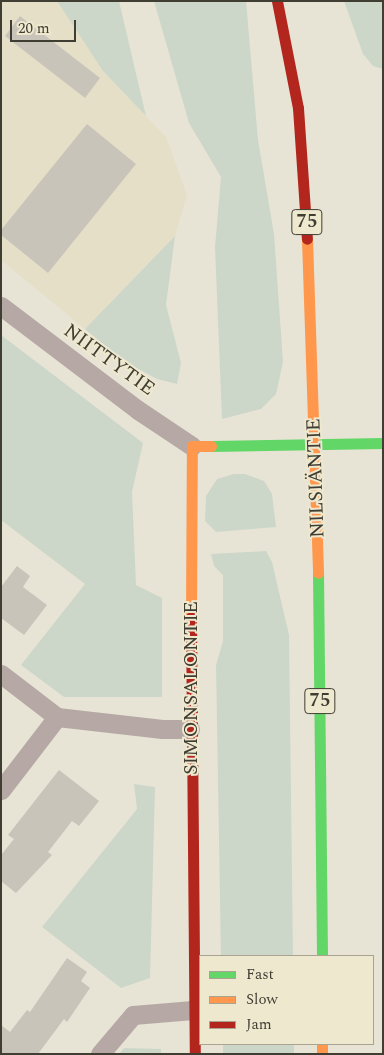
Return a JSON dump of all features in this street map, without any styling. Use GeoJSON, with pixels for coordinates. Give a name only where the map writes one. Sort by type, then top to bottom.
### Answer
{"type":"FeatureCollection","features":[{"type":"Feature","properties":{"kind":"main road","name":"NILSIÄNTIE"},"geometry":{"type":"LineString","coordinates":[[277,1],[298,108],[306,204],[315,445],[322,955]]}},
{"type":"Feature","properties":{"kind":"main road"},"geometry":{"type":"LineString","coordinates":[[192,446],[383,443]]}},
{"type":"Feature","properties":{"kind":"main road","name":"SIMONSALONTIE"},"geometry":{"type":"LineString","coordinates":[[192,446],[190,729],[195,1054]]}},
{"type":"Feature","properties":{"kind":"street","name":"NIITTYTIE"},"geometry":{"type":"LineString","coordinates":[[1,306],[130,404],[192,446]]}},
{"type":"Feature","properties":{"kind":"street"},"geometry":{"type":"LineString","coordinates":[[1,674],[57,717],[162,729],[190,729]]}},
{"type":"Feature","properties":{"kind":"street"},"geometry":{"type":"LineString","coordinates":[[1,790],[57,717]]}},
{"type":"Feature","properties":{"kind":"street"},"geometry":{"type":"LineString","coordinates":[[100,1054],[133,1014],[193,1010]]}},
{"type":"Feature","properties":{"kind":"shaded area"},"geometry":{"type":"Polygon","coordinates":[[[1,1],[57,1],[103,71],[166,137],[187,195],[175,236],[85,329],[1,260],[1,1]]]}},
{"type":"Feature","properties":{"kind":"green space"},"geometry":{"type":"Polygon","coordinates":[[[57,1],[119,1],[146,116],[103,71],[57,1]]]}},
{"type":"Feature","properties":{"kind":"green space"},"geometry":{"type":"Polygon","coordinates":[[[154,1],[246,1],[258,140],[274,234],[283,362],[276,394],[261,409],[222,419],[215,247],[221,177],[189,123],[154,1]]]}},
{"type":"Feature","properties":{"kind":"green space"},"geometry":{"type":"Polygon","coordinates":[[[344,1],[383,1],[383,69],[373,66],[363,54],[344,1]]]}},
{"type":"Feature","properties":{"kind":"green space"},"geometry":{"type":"Polygon","coordinates":[[[175,236],[166,305],[181,363],[177,384],[157,379],[120,359],[85,329],[175,236]]]}},
{"type":"Feature","properties":{"kind":"green space"},"geometry":{"type":"Polygon","coordinates":[[[1,335],[143,443],[132,492],[136,585],[162,598],[162,697],[64,697],[21,665],[85,584],[1,520],[1,335]]]}},
{"type":"Feature","properties":{"kind":"green space"},"geometry":{"type":"Polygon","coordinates":[[[234,474],[245,474],[264,481],[272,494],[276,527],[216,532],[205,521],[206,496],[217,479],[234,474]]]}},
{"type":"Feature","properties":{"kind":"green space"},"geometry":{"type":"Polygon","coordinates":[[[266,551],[272,562],[289,635],[293,955],[221,955],[216,665],[223,641],[223,575],[214,566],[211,554],[266,551]]]}},
{"type":"Feature","properties":{"kind":"green space"},"geometry":{"type":"Polygon","coordinates":[[[134,784],[155,787],[150,978],[121,988],[42,927],[137,809],[134,784]]]}},
{"type":"Feature","properties":{"kind":"green space"},"geometry":{"type":"Polygon","coordinates":[[[223,1045],[294,1045],[294,1054],[223,1054],[223,1045]]]}},
{"type":"Feature","properties":{"kind":"green space"},"geometry":{"type":"Polygon","coordinates":[[[124,1048],[161,1049],[161,1054],[119,1054],[124,1048]]]}},
{"type":"Feature","properties":{"kind":"building"},"geometry":{"type":"Polygon","coordinates":[[[20,16],[100,78],[85,98],[5,36],[20,16]]]}},
{"type":"Feature","properties":{"kind":"building"},"geometry":{"type":"Polygon","coordinates":[[[87,124],[136,164],[48,273],[1,235],[1,230],[87,124]]]}},
{"type":"Feature","properties":{"kind":"building"},"geometry":{"type":"Polygon","coordinates":[[[17,566],[30,576],[23,587],[47,605],[24,635],[1,618],[1,587],[17,566]]]}},
{"type":"Feature","properties":{"kind":"building"},"geometry":{"type":"Polygon","coordinates":[[[59,770],[99,801],[79,826],[72,821],[48,852],[52,855],[16,893],[1,881],[1,855],[14,839],[8,835],[59,770]]]}},
{"type":"Feature","properties":{"kind":"building"},"geometry":{"type":"Polygon","coordinates":[[[67,958],[87,972],[81,981],[90,988],[67,1022],[64,1019],[38,1054],[1,1054],[1,1025],[10,1032],[27,1010],[30,1012],[67,958]]]}},
{"type":"Feature","properties":{"kind":"traffic: fast"},"geometry":{"type":"LineString","coordinates":[[211,446],[383,443]]}},
{"type":"Feature","properties":{"kind":"traffic: fast"},"geometry":{"type":"LineString","coordinates":[[318,573],[322,955]]}},
{"type":"Feature","properties":{"kind":"traffic: slow"},"geometry":{"type":"LineString","coordinates":[[307,239],[318,573]]}},
{"type":"Feature","properties":{"kind":"traffic: slow"},"geometry":{"type":"LineString","coordinates":[[191,617],[192,446],[211,446]]}},
{"type":"Feature","properties":{"kind":"traffic: slow"},"geometry":{"type":"LineString","coordinates":[[322,1045],[322,1054]]}},
{"type":"Feature","properties":{"kind":"traffic: jam"},"geometry":{"type":"LineString","coordinates":[[277,1],[298,108],[307,239]]}},
{"type":"Feature","properties":{"kind":"traffic: jam"},"geometry":{"type":"LineString","coordinates":[[191,617],[195,1054]]}}]}
